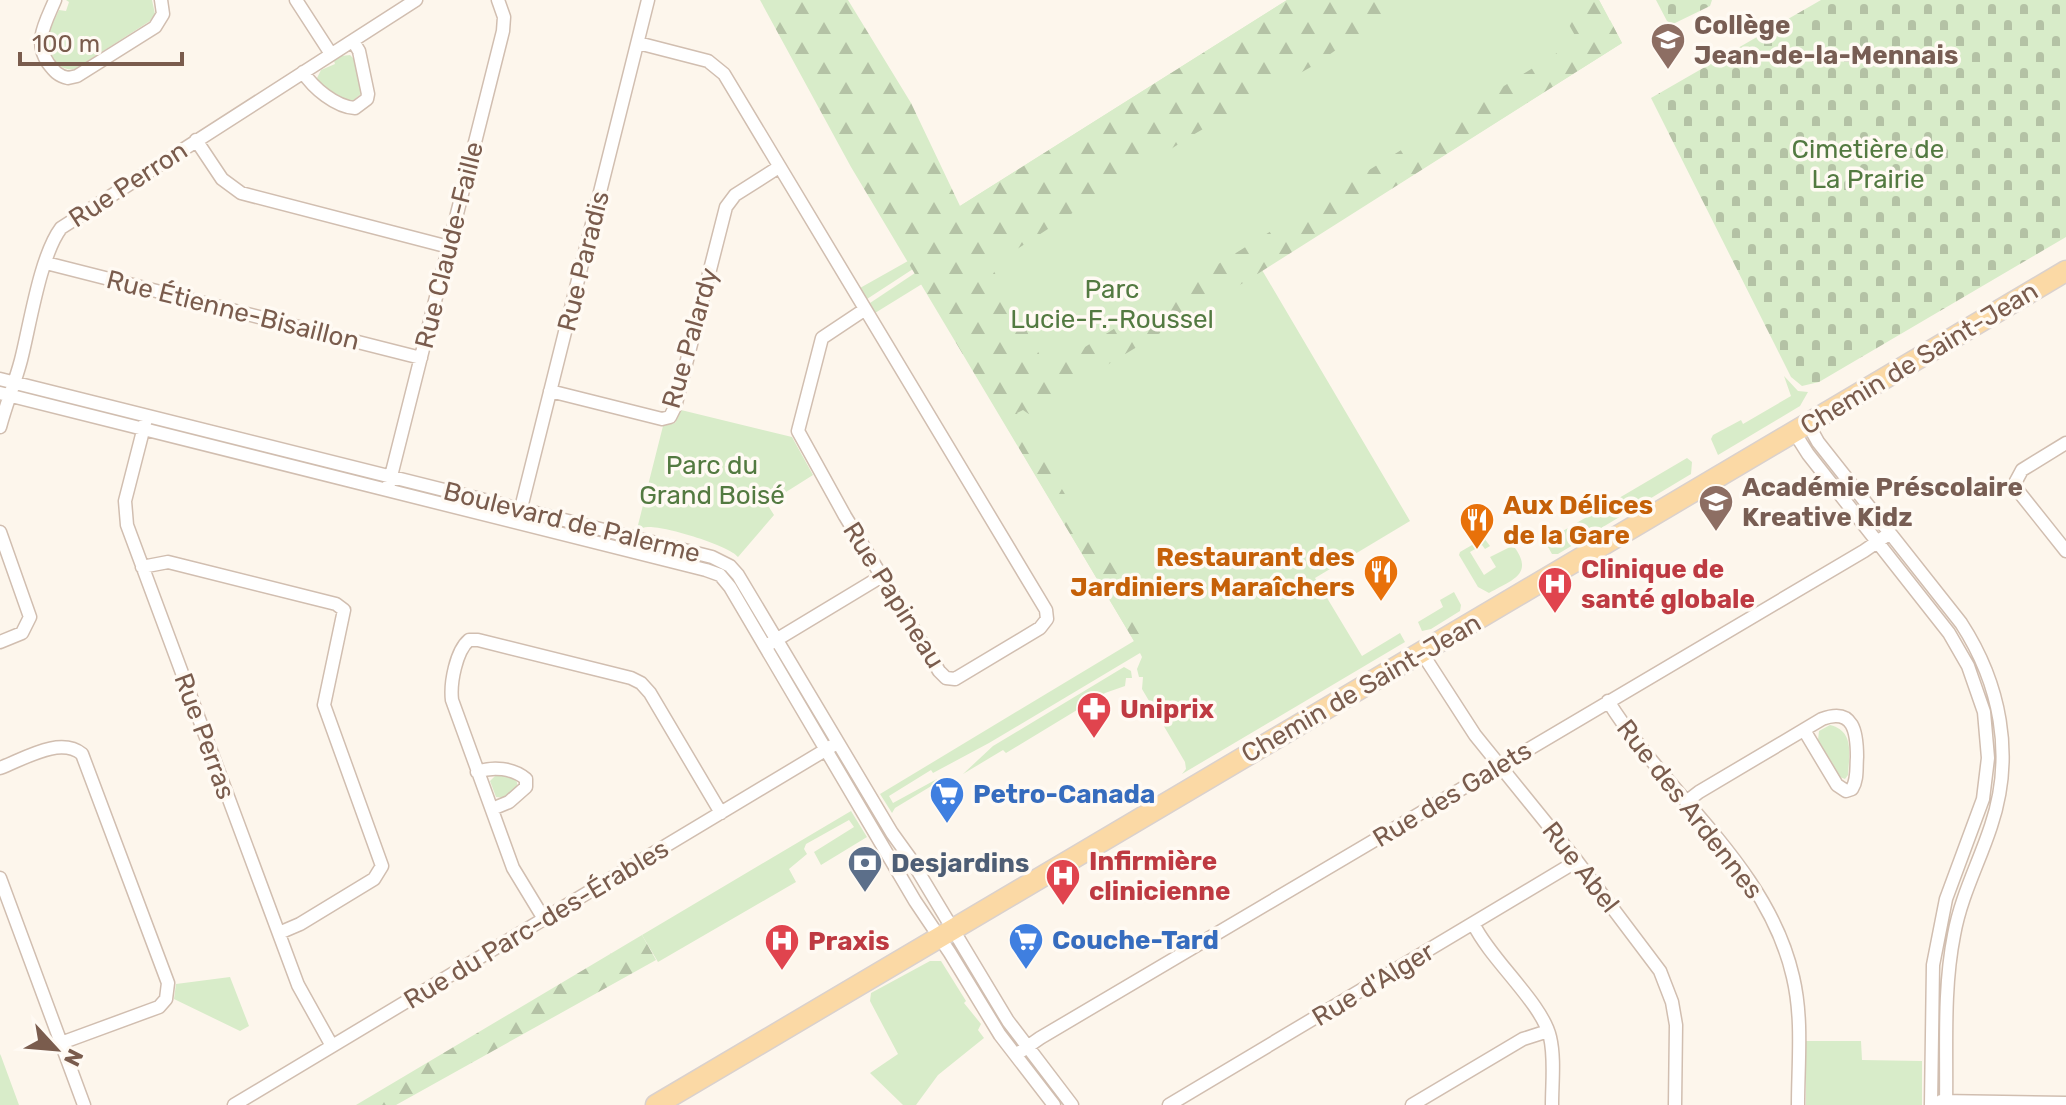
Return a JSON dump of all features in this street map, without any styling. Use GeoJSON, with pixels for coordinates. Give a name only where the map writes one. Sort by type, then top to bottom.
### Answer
{"type":"FeatureCollection","features":[{"type":"Feature","properties":{"kind":"main road","name":"Chemin de Saint-Jean"},"geometry":{"type":"LineString","coordinates":[[656,1105],[2066,271]]}},
{"type":"Feature","properties":{"kind":"street"},"geometry":{"type":"LineString","coordinates":[[55,0],[42,33],[40,49],[53,70],[68,78],[77,76],[155,27],[163,14],[161,0]]}},
{"type":"Feature","properties":{"kind":"street"},"geometry":{"type":"LineString","coordinates":[[296,0],[331,54]]}},
{"type":"Feature","properties":{"kind":"street","name":"Rue Perron"},"geometry":{"type":"LineString","coordinates":[[0,427],[56,234],[67,223],[416,0]]}},
{"type":"Feature","properties":{"kind":"street","name":"Rue Claude-Faille"},"geometry":{"type":"LineString","coordinates":[[389,484],[503,31],[504,17],[498,0]]}},
{"type":"Feature","properties":{"kind":"street","name":"Rue Paradis"},"geometry":{"type":"LineString","coordinates":[[519,516],[648,0]]}},
{"type":"Feature","properties":{"kind":"street"},"geometry":{"type":"LineString","coordinates":[[303,72],[313,86],[346,107],[355,108],[367,99],[368,94],[360,54],[353,41]]}},
{"type":"Feature","properties":{"kind":"street","name":"Rue Papineau"},"geometry":{"type":"LineString","coordinates":[[638,43],[701,59],[717,67],[1046,610],[1047,619],[1040,628],[951,679],[939,671],[798,431],[822,338],[864,310]]}},
{"type":"Feature","properties":{"kind":"street"},"geometry":{"type":"LineString","coordinates":[[196,140],[222,179],[241,193],[449,247]]}},
{"type":"Feature","properties":{"kind":"street","name":"Rue Palardy"},"geometry":{"type":"LineString","coordinates":[[550,391],[662,419],[670,417],[726,207],[735,195],[779,167]]}},
{"type":"Feature","properties":{"kind":"street","name":"Rue Étienne-Bisaillon"},"geometry":{"type":"LineString","coordinates":[[46,263],[421,358]]}},
{"type":"Feature","properties":{"kind":"street","name":"Boulevard de Palerme"},"geometry":{"type":"LineString","coordinates":[[0,379],[8,391],[519,516],[714,572],[725,580],[771,643],[832,746],[915,901],[945,932],[1021,1052]]}},
{"type":"Feature","properties":{"kind":"street","name":"Rue Perras"},"geometry":{"type":"LineString","coordinates":[[145,423],[125,507],[127,525],[302,994],[332,1046]]}},
{"type":"Feature","properties":{"kind":"street"},"geometry":{"type":"LineString","coordinates":[[1801,428],[1818,442],[1961,623],[1979,654],[1994,690],[2002,734],[2002,778],[1995,815],[1964,895],[1950,960],[1946,1103]]}},
{"type":"Feature","properties":{"kind":"street"},"geometry":{"type":"LineString","coordinates":[[1801,428],[1808,454],[1949,633],[1963,655],[1981,700],[1987,736],[1986,778],[1980,811],[1946,899],[1933,965],[1931,1103],[2066,1103]]}},
{"type":"Feature","properties":{"kind":"street"},"geometry":{"type":"LineString","coordinates":[[2066,443],[2022,470],[2015,483],[2066,551]]}},
{"type":"Feature","properties":{"kind":"street"},"geometry":{"type":"LineString","coordinates":[[0,532],[30,617],[22,633],[0,642]]}},
{"type":"Feature","properties":{"kind":"street","name":"Rue des Galets"},"geometry":{"type":"LineString","coordinates":[[1021,1052],[1890,533]]}},
{"type":"Feature","properties":{"kind":"street"},"geometry":{"type":"LineString","coordinates":[[142,567],[168,562],[336,604],[344,610],[324,705],[382,866],[374,879],[300,924],[279,933]]}},
{"type":"Feature","properties":{"kind":"street"},"geometry":{"type":"LineString","coordinates":[[771,643],[882,576]]}},
{"type":"Feature","properties":{"kind":"street"},"geometry":{"type":"LineString","coordinates":[[544,919],[513,868],[451,697],[462,648],[471,639],[641,683],[650,693],[721,813]]}},
{"type":"Feature","properties":{"kind":"street","name":"Rue Abel"},"geometry":{"type":"LineString","coordinates":[[1422,653],[1462,717],[1648,952],[1664,980],[1676,1025],[1675,1105]]}},
{"type":"Feature","properties":{"kind":"street","name":"Rue des Ardennes"},"geometry":{"type":"LineString","coordinates":[[1608,701],[1756,891],[1783,942],[1798,1005],[1798,1105]]}},
{"type":"Feature","properties":{"kind":"street"},"geometry":{"type":"LineString","coordinates":[[1686,802],[1804,730],[1833,716],[1843,717],[1853,725],[1857,737],[1856,776],[1852,789],[1842,790],[1837,785],[1804,730]]}},
{"type":"Feature","properties":{"kind":"street"},"geometry":{"type":"LineString","coordinates":[[0,768],[64,745],[82,754],[168,983],[166,999],[159,1007],[61,1043]]}},
{"type":"Feature","properties":{"kind":"street","name":"Rue du Parc-des-Érables"},"geometry":{"type":"LineString","coordinates":[[234,1105],[832,746]]}},
{"type":"Feature","properties":{"kind":"street"},"geometry":{"type":"LineString","coordinates":[[477,772],[496,768],[526,779],[526,787],[519,795],[492,809]]}},
{"type":"Feature","properties":{"kind":"street"},"geometry":{"type":"LineString","coordinates":[[1967,844],[1981,850]]}},
{"type":"Feature","properties":{"kind":"street","name":"Rue d'Alger"},"geometry":{"type":"LineString","coordinates":[[1169,1105],[1577,861]]}},
{"type":"Feature","properties":{"kind":"street"},"geometry":{"type":"LineString","coordinates":[[0,878],[84,1105]]}},
{"type":"Feature","properties":{"kind":"street"},"geometry":{"type":"LineString","coordinates":[[1474,925],[1548,1031],[1552,1052],[1552,1105]]}},
{"type":"Feature","properties":{"kind":"street"},"geometry":{"type":"LineString","coordinates":[[1412,1105],[1523,1039],[1548,1031]]}},
{"type":"Feature","properties":{"kind":"street"},"geometry":{"type":"LineString","coordinates":[[1021,1052],[1054,1105]]}},
{"type":"Feature","properties":{"kind":"street"},"geometry":{"type":"LineString","coordinates":[[1021,1052],[1072,1105]]}},
{"type":"Feature","properties":{"kind":"green space"},"geometry":{"type":"Polygon","coordinates":[[[66,0],[152,0],[155,14],[150,21],[75,69],[69,69],[55,62],[47,47],[49,33],[59,10],[66,11],[69,2],[66,0]]]}},
{"type":"Feature","properties":{"kind":"green space"},"geometry":{"type":"Polygon","coordinates":[[[760,0],[848,0],[911,103],[960,206],[1287,0],[1407,0],[1316,64],[1191,136],[991,266],[1048,370],[1610,20],[1622,43],[1248,280],[1049,400],[1053,408],[1033,417],[1023,410],[1017,413],[1088,533],[1108,560],[1131,582],[1145,636],[1134,641],[851,167],[760,0]]]}},
{"type":"Feature","properties":{"kind":"green space","name":"Parc Lucie-F.-Roussel"},"geometry":{"type":"Polygon","coordinates":[[[1287,0],[1599,0],[1622,43],[1262,270],[1410,521],[1315,578],[1362,656],[1400,633],[1405,642],[1182,774],[1186,769],[1185,762],[1142,689],[1143,677],[1139,677],[1137,669],[1142,657],[1140,653],[989,743],[933,773],[931,770],[889,796],[893,803],[937,779],[938,782],[895,808],[892,813],[880,794],[1134,641],[922,284],[875,313],[870,303],[915,273],[913,269],[867,299],[860,288],[908,261],[913,268],[960,206],[1287,0]]]}},
{"type":"Feature","properties":{"kind":"green space"},"geometry":{"type":"Polygon","coordinates":[[[1555,0],[1599,0],[1609,19],[1577,39],[1555,0]]]}},
{"type":"Feature","properties":{"kind":"green space"},"geometry":{"type":"Polygon","coordinates":[[[1656,0],[1712,0],[1710,6],[1673,24],[1667,21],[1656,0]]]}},
{"type":"Feature","properties":{"kind":"green space","name":"Cimetière de La Prairie"},"geometry":{"type":"Polygon","coordinates":[[[1821,0],[2066,0],[2066,237],[1819,382],[1802,386],[1791,377],[1651,98],[1821,0]]]}},
{"type":"Feature","properties":{"kind":"green space"},"geometry":{"type":"Polygon","coordinates":[[[350,55],[356,61],[362,93],[350,103],[319,84],[317,78],[321,70],[335,64],[334,61],[341,56],[350,55]]]}},
{"type":"Feature","properties":{"kind":"green space"},"geometry":{"type":"Polygon","coordinates":[[[1784,376],[1798,391],[1808,392],[1800,406],[1718,455],[1711,439],[1713,435],[1741,420],[1743,424],[1791,396],[1784,376]]]}},
{"type":"Feature","properties":{"kind":"green space","name":"Parc du Grand Boisé"},"geometry":{"type":"Polygon","coordinates":[[[681,410],[792,437],[813,475],[767,504],[774,515],[738,557],[722,547],[681,533],[647,527],[637,529],[663,426],[675,423],[681,410]]]}},
{"type":"Feature","properties":{"kind":"green space"},"geometry":{"type":"Polygon","coordinates":[[[1687,458],[1692,462],[1691,474],[1558,554],[1552,554],[1548,547],[1551,538],[1687,458]]]}},
{"type":"Feature","properties":{"kind":"green space"},"geometry":{"type":"Polygon","coordinates":[[[1484,538],[1490,546],[1485,549],[1482,545],[1470,552],[1484,575],[1496,567],[1490,557],[1510,547],[1515,548],[1522,565],[1517,576],[1489,593],[1478,587],[1459,555],[1484,538]]]}},
{"type":"Feature","properties":{"kind":"green space"},"geometry":{"type":"Polygon","coordinates":[[[1454,592],[1461,605],[1460,611],[1431,629],[1422,631],[1418,622],[1443,607],[1440,600],[1454,592]]]}},
{"type":"Feature","properties":{"kind":"green space"},"geometry":{"type":"Polygon","coordinates":[[[1124,667],[1131,671],[1132,678],[1126,678],[1125,686],[1105,693],[1006,753],[1003,750],[963,774],[993,746],[1124,667]]]}},
{"type":"Feature","properties":{"kind":"green space"},"geometry":{"type":"Polygon","coordinates":[[[1830,725],[1844,733],[1849,745],[1848,775],[1845,779],[1840,777],[1818,740],[1819,731],[1830,725]]]}},
{"type":"Feature","properties":{"kind":"green space"},"geometry":{"type":"Polygon","coordinates":[[[497,774],[516,778],[518,788],[505,798],[496,797],[490,781],[497,774]]]}},
{"type":"Feature","properties":{"kind":"green space"},"geometry":{"type":"Polygon","coordinates":[[[851,811],[867,837],[821,865],[814,852],[854,827],[849,820],[806,844],[804,849],[807,854],[789,869],[796,882],[658,962],[642,935],[851,811]]]}},
{"type":"Feature","properties":{"kind":"green space"},"geometry":{"type":"Polygon","coordinates":[[[642,935],[656,960],[396,1105],[356,1105],[642,935]]]}},
{"type":"Feature","properties":{"kind":"green space"},"geometry":{"type":"Polygon","coordinates":[[[930,961],[941,961],[966,1001],[964,1003],[981,1024],[978,1030],[984,1038],[938,1075],[916,1105],[903,1105],[870,1073],[898,1054],[870,1001],[871,993],[930,961]]]}},
{"type":"Feature","properties":{"kind":"green space"},"geometry":{"type":"Polygon","coordinates":[[[230,977],[249,1026],[240,1031],[174,999],[176,984],[230,977]]]}},
{"type":"Feature","properties":{"kind":"green space"},"geometry":{"type":"Polygon","coordinates":[[[1806,1041],[1861,1041],[1862,1060],[1922,1061],[1922,1105],[1806,1105],[1806,1041]]]}},
{"type":"Feature","properties":{"kind":"green space"},"geometry":{"type":"Polygon","coordinates":[[[1,1056],[19,1105],[0,1105],[1,1056]]]}},
{"type":"Feature","properties":{"kind":"place","name":"Collège Jean-de-la-Mennais"},"geometry":{"type":"Point","coordinates":[1668,71]}},
{"type":"Feature","properties":{"kind":"place","name":"Académie Préscolaire Kreative Kidz"},"geometry":{"type":"Point","coordinates":[1716,533]}},
{"type":"Feature","properties":{"kind":"place","name":"Aux Délices de la Gare"},"geometry":{"type":"Point","coordinates":[1477,551]}},
{"type":"Feature","properties":{"kind":"place","name":"Restaurant des Jardiniers Maraîchers"},"geometry":{"type":"Point","coordinates":[1381,603]}},
{"type":"Feature","properties":{"kind":"place","name":"Clinique de santé globale"},"geometry":{"type":"Point","coordinates":[1555,615]}},
{"type":"Feature","properties":{"kind":"place","name":"Uniprix"},"geometry":{"type":"Point","coordinates":[1094,740]}},
{"type":"Feature","properties":{"kind":"place","name":"Petro-Canada"},"geometry":{"type":"Point","coordinates":[947,825]}},
{"type":"Feature","properties":{"kind":"place","name":"Desjardins"},"geometry":{"type":"Point","coordinates":[865,894]}},
{"type":"Feature","properties":{"kind":"place","name":"Infirmière clinicienne"},"geometry":{"type":"Point","coordinates":[1063,907]}},
{"type":"Feature","properties":{"kind":"place","name":"Couche-Tard"},"geometry":{"type":"Point","coordinates":[1026,971]}},
{"type":"Feature","properties":{"kind":"place","name":"Praxis"},"geometry":{"type":"Point","coordinates":[782,972]}}]}
